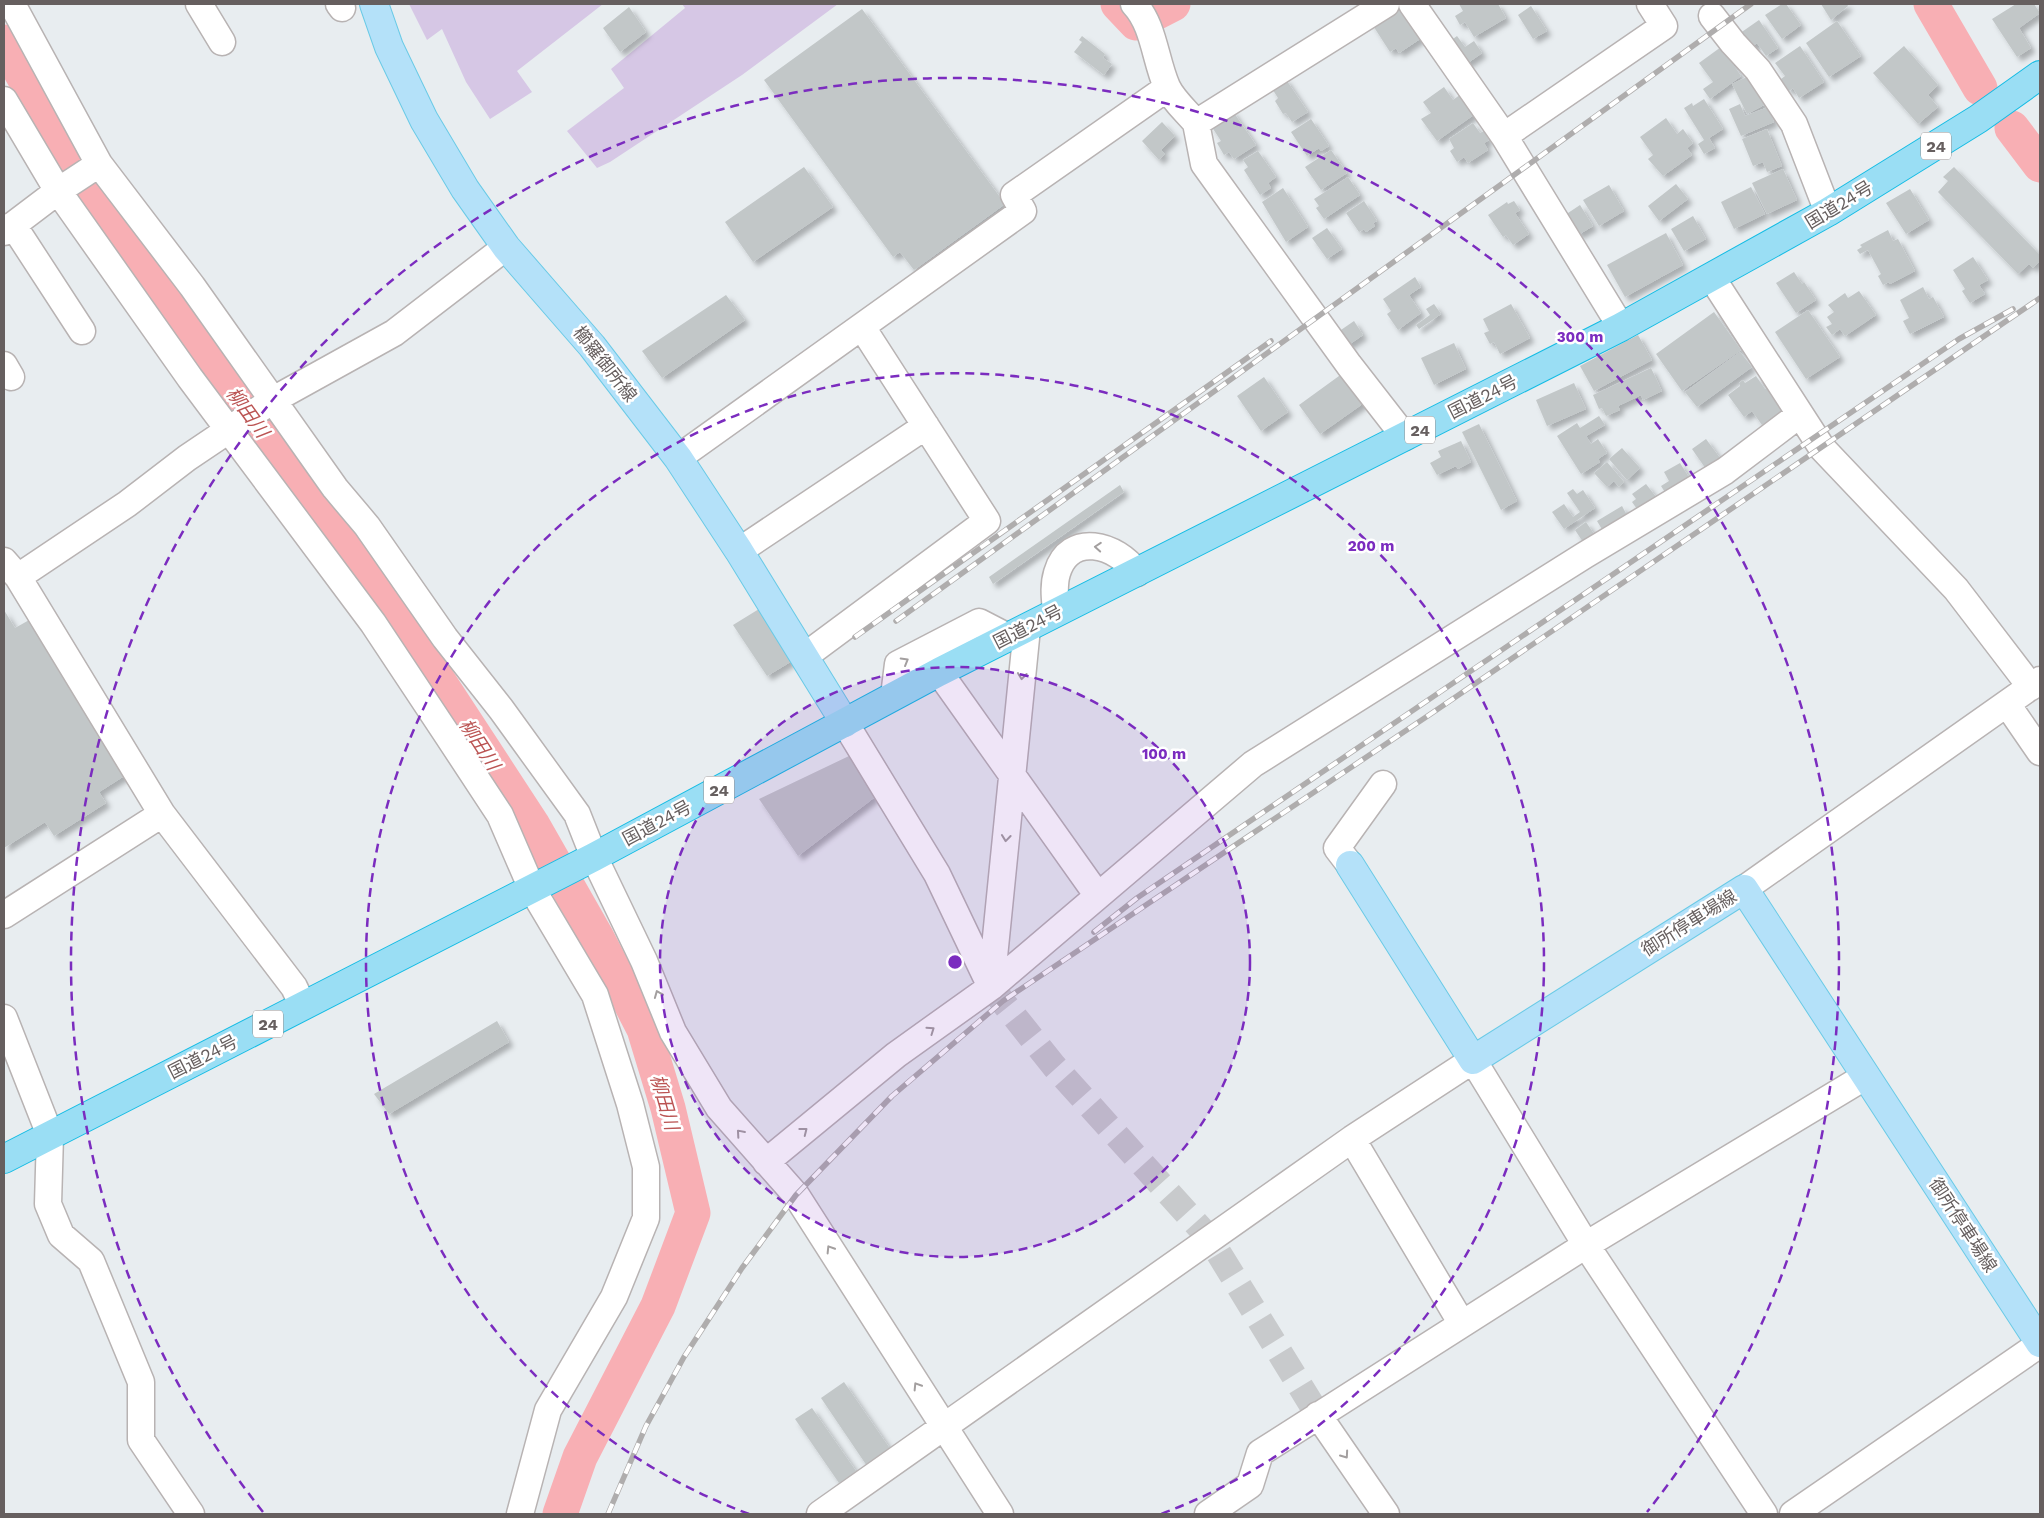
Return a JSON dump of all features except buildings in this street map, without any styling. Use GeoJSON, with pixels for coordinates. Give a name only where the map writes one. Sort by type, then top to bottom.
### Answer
{"type":"FeatureCollection","features":[{"type":"Feature","properties":{"kind":"highway","name":"国道24号"},"geometry":{"type":"LineString","coordinates":[[4,1159],[587,861],[939,672],[1405,438],[1621,327],[1828,212],[1978,119],[2040,75]]}},
{"type":"Feature","properties":{"kind":"main road","name":"櫛羅御所線"},"geometry":{"type":"LineString","coordinates":[[374,4],[389,47],[424,120],[465,189],[506,247],[592,346],[678,458],[739,551],[845,722]]}},
{"type":"Feature","properties":{"kind":"main road"},"geometry":{"type":"LineString","coordinates":[[1350,865],[1473,1060]]}},
{"type":"Feature","properties":{"kind":"main road","name":"御所停車場線"},"geometry":{"type":"LineString","coordinates":[[1473,1060],[1744,889],[2040,1344]]}},
{"type":"Feature","properties":{"kind":"street"},"geometry":{"type":"LineString","coordinates":[[12,4],[98,165],[192,286],[335,488],[367,526],[444,638],[501,708],[577,814],[587,861],[644,961],[673,1032],[719,1108],[796,1196],[943,1428],[1000,1514]]}},
{"type":"Feature","properties":{"kind":"street"},"geometry":{"type":"LineString","coordinates":[[199,4],[222,42]]}},
{"type":"Feature","properties":{"kind":"street"},"geometry":{"type":"LineString","coordinates":[[1134,4],[1141,11],[1147,26],[1167,88],[1196,123],[1204,164],[1405,438]]}},
{"type":"Feature","properties":{"kind":"street"},"geometry":{"type":"LineString","coordinates":[[1196,123],[1386,4]]}},
{"type":"Feature","properties":{"kind":"street"},"geometry":{"type":"LineString","coordinates":[[1412,4],[1504,136],[1621,327]]}},
{"type":"Feature","properties":{"kind":"street"},"geometry":{"type":"LineString","coordinates":[[1504,136],[1664,26],[1650,4]]}},
{"type":"Feature","properties":{"kind":"street"},"geometry":{"type":"LineString","coordinates":[[1712,16],[1733,44],[1758,70],[1794,124],[1828,212]]}},
{"type":"Feature","properties":{"kind":"street"},"geometry":{"type":"LineString","coordinates":[[678,458],[1023,211],[1014,195],[1167,88]]}},
{"type":"Feature","properties":{"kind":"street"},"geometry":{"type":"LineString","coordinates":[[4,100],[58,190],[229,430],[373,623],[500,815],[539,885],[595,995],[630,1104],[646,1167],[646,1218],[614,1297],[548,1410],[520,1514]]}},
{"type":"Feature","properties":{"kind":"street"},"geometry":{"type":"LineString","coordinates":[[82,331],[8,228],[58,190],[98,165]]}},
{"type":"Feature","properties":{"kind":"street"},"geometry":{"type":"LineString","coordinates":[[303,1006],[294,987],[162,814],[11,569],[126,504],[187,458],[273,400],[394,333],[506,247]]}},
{"type":"Feature","properties":{"kind":"street"},"geometry":{"type":"LineString","coordinates":[[1712,278],[1822,448],[1956,589],[2035,684],[1744,889]]}},
{"type":"Feature","properties":{"kind":"street"},"geometry":{"type":"LineString","coordinates":[[805,656],[987,520],[862,327]]}},
{"type":"Feature","properties":{"kind":"street"},"geometry":{"type":"LineString","coordinates":[[766,1162],[896,1055],[991,987],[1252,764],[1585,555],[1725,471],[1800,415]]}},
{"type":"Feature","properties":{"kind":"street"},"geometry":{"type":"LineString","coordinates":[[739,551],[926,426]]}},
{"type":"Feature","properties":{"kind":"street"},"geometry":{"type":"LineString","coordinates":[[1056,612],[1054,589],[1057,571],[1077,548],[1102,546],[1130,563],[1137,573]]}},
{"type":"Feature","properties":{"kind":"street"},"geometry":{"type":"LineString","coordinates":[[894,696],[898,664],[979,622],[1017,632],[1012,775],[991,987]]}},
{"type":"Feature","properties":{"kind":"street"},"geometry":{"type":"LineString","coordinates":[[939,672],[1098,896]]}},
{"type":"Feature","properties":{"kind":"street"},"geometry":{"type":"LineString","coordinates":[[2008,704],[2040,752]]}},
{"type":"Feature","properties":{"kind":"street"},"geometry":{"type":"LineString","coordinates":[[845,722],[937,874],[991,987]]}},
{"type":"Feature","properties":{"kind":"street"},"geometry":{"type":"LineString","coordinates":[[1350,865],[1337,848],[1383,784]]}},
{"type":"Feature","properties":{"kind":"street"},"geometry":{"type":"LineString","coordinates":[[4,915],[162,814]]}},
{"type":"Feature","properties":{"kind":"street"},"geometry":{"type":"LineString","coordinates":[[4,1018],[50,1135],[48,1204],[61,1235],[91,1261],[141,1382],[141,1440],[191,1514]]}},
{"type":"Feature","properties":{"kind":"street"},"geometry":{"type":"LineString","coordinates":[[820,1514],[1352,1139],[1473,1060],[1586,1245],[1764,1514]]}},
{"type":"Feature","properties":{"kind":"street"},"geometry":{"type":"LineString","coordinates":[[1216,1512],[1250,1485],[1260,1453],[1586,1245],[1866,1076]]}},
{"type":"Feature","properties":{"kind":"street"},"geometry":{"type":"LineString","coordinates":[[1352,1139],[1462,1324]]}},
{"type":"Feature","properties":{"kind":"street"},"geometry":{"type":"LineString","coordinates":[[1793,1514],[2040,1344]]}},
{"type":"Feature","properties":{"kind":"street"},"geometry":{"type":"LineString","coordinates":[[1318,1415],[1386,1514]]}},
{"type":"Feature","properties":{"kind":"shaded area"},"geometry":{"type":"Polygon","coordinates":[[[409,4],[603,4],[517,71],[532,92],[490,119],[466,82],[442,29],[427,40],[409,4]]]}},
{"type":"Feature","properties":{"kind":"shaded area"},"geometry":{"type":"Polygon","coordinates":[[[682,4],[838,4],[742,75],[610,162],[597,168],[567,131],[624,88],[611,69],[685,8],[682,4]]]}},
{"type":"Feature","properties":{"kind":"waterway"},"geometry":{"type":"LineString","coordinates":[[1118,4],[1136,23],[1173,4]]}},
{"type":"Feature","properties":{"kind":"waterway"},"geometry":{"type":"LineString","coordinates":[[1931,4],[1980,88]]}},
{"type":"Feature","properties":{"kind":"waterway","name":"柳田川"},"geometry":{"type":"LineString","coordinates":[[4,42],[100,211],[379,590],[532,824],[597,938],[644,1029],[668,1108],[693,1213],[658,1306],[580,1457],[560,1514]]}},
{"type":"Feature","properties":{"kind":"waterway"},"geometry":{"type":"LineString","coordinates":[[2012,128],[2040,165]]}},
{"type":"Feature","properties":{"kind":"tunnel"},"geometry":{"type":"LineString","coordinates":[[991,987],[1054,1066],[1210,1239],[1318,1415]]}},
{"type":"Feature","properties":{"kind":"railway"},"geometry":{"type":"LineString","coordinates":[[896,621],[1751,4]]}},
{"type":"Feature","properties":{"kind":"railway"},"geometry":{"type":"LineString","coordinates":[[608,1514],[646,1426],[684,1357],[742,1268],[796,1195],[892,1096],[1003,1001],[1438,709],[2040,298]]}},
{"type":"Feature","properties":{"kind":"railway"},"geometry":{"type":"LineString","coordinates":[[1094,932],[1137,898],[1959,339],[2013,309]]}},
{"type":"Feature","properties":{"kind":"railway"},"geometry":{"type":"LineString","coordinates":[[855,637],[1271,341]]}}]}
